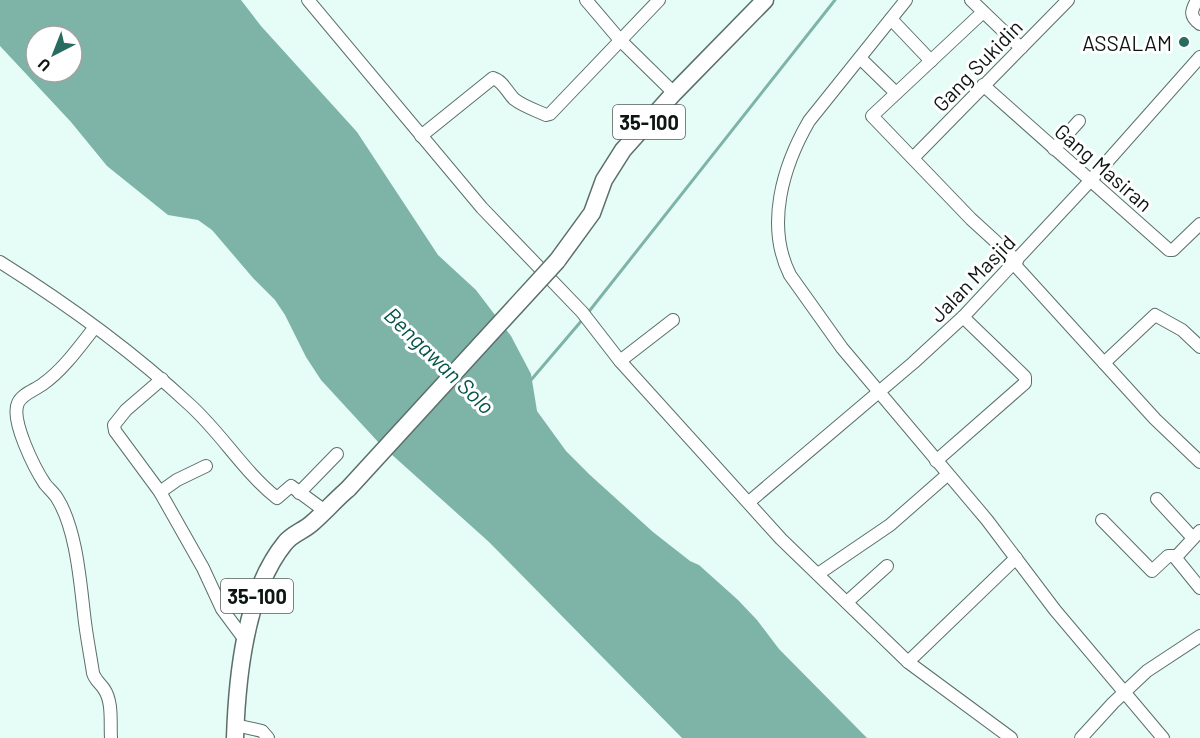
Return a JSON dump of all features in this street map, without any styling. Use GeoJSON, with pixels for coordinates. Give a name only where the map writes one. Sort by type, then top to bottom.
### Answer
{"type":"FeatureCollection","features":[{"type":"Feature","properties":{"kind":"main road","name":"35-100"},"geometry":{"type":"LineString","coordinates":[[235,732],[247,627],[267,572],[285,543],[309,526],[348,489],[557,261],[592,213],[604,180],[623,150],[674,93],[765,0]]}},
{"type":"Feature","properties":{"kind":"street"},"geometry":{"type":"LineString","coordinates":[[308,0],[482,208],[582,312],[620,361],[782,539],[908,662],[1011,738]]}},
{"type":"Feature","properties":{"kind":"street"},"geometry":{"type":"LineString","coordinates":[[586,0],[620,40],[674,93]]}},
{"type":"Feature","properties":{"kind":"street"},"geometry":{"type":"LineString","coordinates":[[421,136],[493,78],[498,79],[522,104],[546,115],[550,114],[659,0]]}},
{"type":"Feature","properties":{"kind":"street"},"geometry":{"type":"LineString","coordinates":[[906,0],[809,121],[790,159],[780,197],[780,247],[784,262],[790,275],[842,348],[987,520],[1055,610],[1163,738]]}},
{"type":"Feature","properties":{"kind":"street"},"geometry":{"type":"LineString","coordinates":[[971,0],[1021,48]]}},
{"type":"Feature","properties":{"kind":"street","name":"Gang Sukidin"},"geometry":{"type":"LineString","coordinates":[[913,158],[1068,0]]}},
{"type":"Feature","properties":{"kind":"street"},"geometry":{"type":"LineString","coordinates":[[1197,0],[1191,11],[1200,24]]}},
{"type":"Feature","properties":{"kind":"street"},"geometry":{"type":"LineString","coordinates":[[983,12],[872,116],[1015,263],[1155,419],[1200,462]]}},
{"type":"Feature","properties":{"kind":"street"},"geometry":{"type":"LineString","coordinates":[[891,19],[931,61]]}},
{"type":"Feature","properties":{"kind":"street","name":"Jalan Masjid"},"geometry":{"type":"LineString","coordinates":[[749,502],[945,336],[1090,181],[1200,57]]}},
{"type":"Feature","properties":{"kind":"street"},"geometry":{"type":"LineString","coordinates":[[860,58],[896,93]]}},
{"type":"Feature","properties":{"kind":"street","name":"Gang Masiran"},"geometry":{"type":"LineString","coordinates":[[983,85],[1170,250],[1173,250],[1200,224]]}},
{"type":"Feature","properties":{"kind":"street"},"geometry":{"type":"LineString","coordinates":[[1054,149],[1080,121]]}},
{"type":"Feature","properties":{"kind":"street"},"geometry":{"type":"LineString","coordinates":[[0,262],[37,285],[162,379],[192,406],[267,490],[277,498],[291,486],[325,511]]}},
{"type":"Feature","properties":{"kind":"street"},"geometry":{"type":"LineString","coordinates":[[1104,363],[1155,315],[1182,330],[1200,347]]}},
{"type":"Feature","properties":{"kind":"street"},"geometry":{"type":"LineString","coordinates":[[936,460],[1025,383],[1025,377],[963,317]]}},
{"type":"Feature","properties":{"kind":"street"},"geometry":{"type":"LineString","coordinates":[[620,361],[673,320]]}},
{"type":"Feature","properties":{"kind":"street"},"geometry":{"type":"LineString","coordinates":[[95,327],[46,382],[22,397],[16,412],[29,452],[46,485],[57,498],[69,528],[80,578],[93,673],[108,698],[111,738]]}},
{"type":"Feature","properties":{"kind":"street"},"geometry":{"type":"LineString","coordinates":[[162,379],[126,410],[114,425],[115,430],[159,492],[203,568],[222,609],[245,640]]}},
{"type":"Feature","properties":{"kind":"street"},"geometry":{"type":"LineString","coordinates":[[299,493],[337,454]]}},
{"type":"Feature","properties":{"kind":"street"},"geometry":{"type":"LineString","coordinates":[[159,492],[206,466]]}},
{"type":"Feature","properties":{"kind":"street"},"geometry":{"type":"LineString","coordinates":[[818,574],[890,525],[947,475]]}},
{"type":"Feature","properties":{"kind":"street"},"geometry":{"type":"LineString","coordinates":[[1157,500],[1196,535],[1176,557]]}},
{"type":"Feature","properties":{"kind":"street"},"geometry":{"type":"LineString","coordinates":[[1102,520],[1152,571],[1168,556],[1176,557],[1200,588]]}},
{"type":"Feature","properties":{"kind":"street"},"geometry":{"type":"LineString","coordinates":[[908,662],[1016,558]]}},
{"type":"Feature","properties":{"kind":"street"},"geometry":{"type":"LineString","coordinates":[[846,602],[887,566]]}},
{"type":"Feature","properties":{"kind":"street"},"geometry":{"type":"LineString","coordinates":[[1081,738],[1147,671],[1200,636]]}},
{"type":"Feature","properties":{"kind":"street"},"geometry":{"type":"LineString","coordinates":[[235,732],[262,731],[268,738]]}},
{"type":"Feature","properties":{"kind":"water","name":"Bengawan Solo"},"geometry":{"type":"Polygon","coordinates":[[[0,0],[241,0],[261,26],[357,132],[438,255],[476,290],[511,336],[531,374],[537,411],[566,451],[653,532],[690,561],[699,565],[738,600],[779,649],[867,738],[682,738],[489,542],[380,444],[321,380],[275,300],[212,230],[198,220],[168,215],[107,166],[36,84],[84,84],[84,24],[24,24],[24,72],[0,46],[0,0]]]}},
{"type":"Feature","properties":{"kind":"waterway"},"geometry":{"type":"LineString","coordinates":[[587,314],[835,0]]}},
{"type":"Feature","properties":{"kind":"waterway"},"geometry":{"type":"LineString","coordinates":[[531,380],[583,319]]}},
{"type":"Feature","properties":{"kind":"place","name":"ASSALAM"},"geometry":{"type":"Point","coordinates":[1184,42]}}]}
